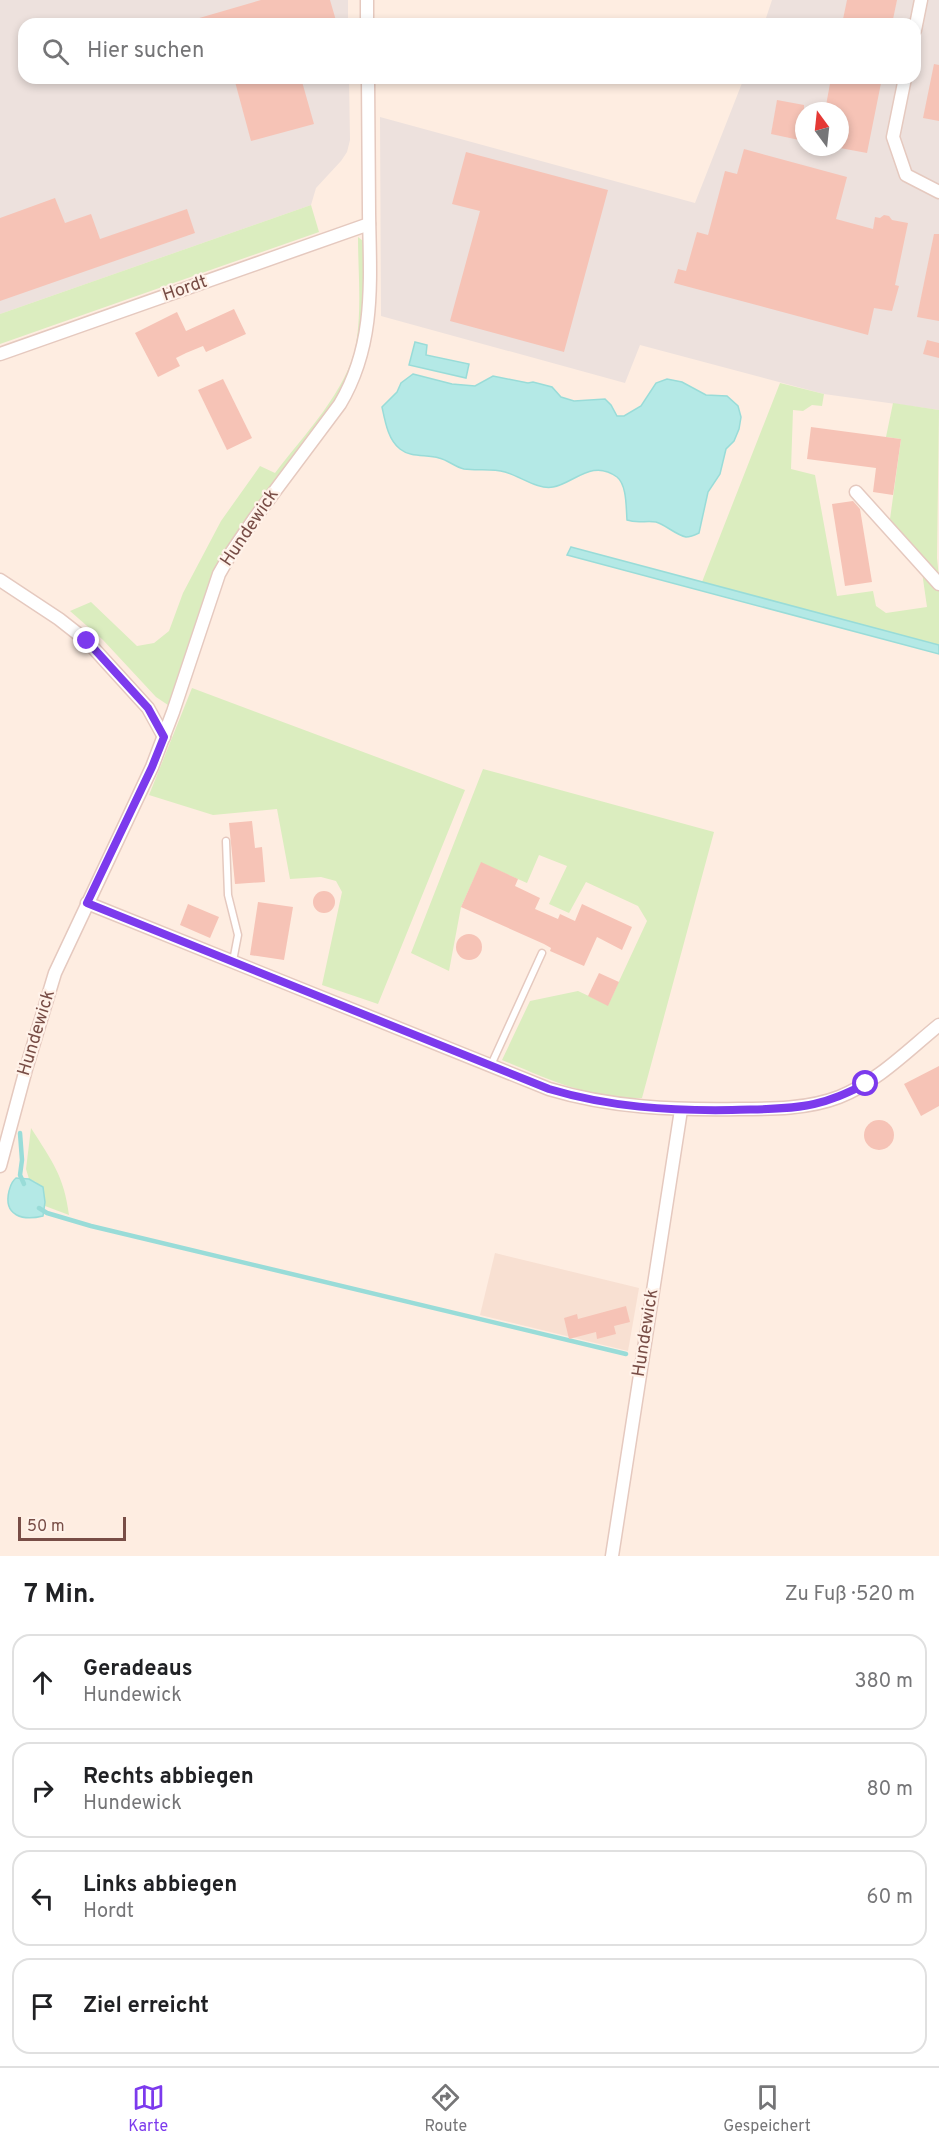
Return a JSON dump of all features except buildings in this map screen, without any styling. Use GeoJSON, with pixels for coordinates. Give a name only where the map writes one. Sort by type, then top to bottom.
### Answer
{"type":"FeatureCollection","features":[{"type":"Feature","properties":{"kind":"street"},"geometry":{"type":"LineString","coordinates":[[367,0],[367,18]]}},
{"type":"Feature","properties":{"kind":"street"},"geometry":{"type":"LineString","coordinates":[[917,18],[921,0]]}},
{"type":"Feature","properties":{"kind":"street","name":"Hundewick"},"geometry":{"type":"LineString","coordinates":[[0,1166],[55,973],[152,767],[219,574],[254,519],[339,404],[350,387],[361,357],[370,289],[368,84]]}},
{"type":"Feature","properties":{"kind":"street"},"geometry":{"type":"LineString","coordinates":[[904,84],[893,137],[906,175],[939,192]]}},
{"type":"Feature","properties":{"kind":"street","name":"Hordt"},"geometry":{"type":"LineString","coordinates":[[0,354],[369,224]]}},
{"type":"Feature","properties":{"kind":"street"},"geometry":{"type":"LineString","coordinates":[[856,492],[939,584]]}},
{"type":"Feature","properties":{"kind":"street"},"geometry":{"type":"LineString","coordinates":[[0,580],[59,619],[87,641],[148,708],[164,737]]}},
{"type":"Feature","properties":{"kind":"street"},"geometry":{"type":"LineString","coordinates":[[87,903],[549,1089],[606,1103],[681,1110],[791,1108],[837,1097],[866,1084],[939,1025]]}},
{"type":"Feature","properties":{"kind":"street","name":"Hundewick"},"geometry":{"type":"LineString","coordinates":[[612,1556],[681,1110]]}},
{"type":"Feature","properties":{"kind":"lane"},"geometry":{"type":"LineString","coordinates":[[226,841],[228,895],[238,935],[232,962]]}},
{"type":"Feature","properties":{"kind":"lane"},"geometry":{"type":"LineString","coordinates":[[490,1066],[542,953]]}},
{"type":"Feature","properties":{"kind":"shaded area"},"geometry":{"type":"Polygon","coordinates":[[[0,0],[348,0],[348,18],[18,18],[18,84],[349,84],[350,140],[347,152],[341,161],[316,188],[311,205],[0,314],[0,0]]]}},
{"type":"Feature","properties":{"kind":"shaded area"},"geometry":{"type":"Polygon","coordinates":[[[772,0],[939,0],[939,410],[824,394],[640,345],[625,383],[381,316],[380,117],[695,203],[742,84],[921,84],[921,18],[766,18],[772,0]]]}},
{"type":"Feature","properties":{"kind":"shaded area"},"geometry":{"type":"Polygon","coordinates":[[[495,1253],[639,1288],[628,1351],[480,1315],[495,1253]]]}},
{"type":"Feature","properties":{"kind":"green space"},"geometry":{"type":"Polygon","coordinates":[[[311,205],[319,232],[0,344],[0,314],[311,205]]]}},
{"type":"Feature","properties":{"kind":"green space"},"geometry":{"type":"Polygon","coordinates":[[[358,237],[363,241],[366,256],[362,346],[339,399],[232,544],[171,707],[156,697],[103,640],[70,611],[91,602],[137,646],[154,643],[169,631],[183,593],[221,521],[260,466],[275,473],[323,412],[344,378],[351,361],[358,331],[358,237]]]}},
{"type":"Feature","properties":{"kind":"green space"},"geometry":{"type":"Polygon","coordinates":[[[780,383],[824,394],[822,406],[812,405],[803,411],[793,410],[791,469],[815,475],[837,596],[873,591],[876,606],[886,613],[927,607],[922,572],[939,588],[939,645],[702,582],[780,383]]]}},
{"type":"Feature","properties":{"kind":"green space"},"geometry":{"type":"Polygon","coordinates":[[[893,403],[939,410],[937,558],[939,578],[890,519],[901,439],[886,437],[893,403]]]}},
{"type":"Feature","properties":{"kind":"green space"},"geometry":{"type":"Polygon","coordinates":[[[192,688],[465,790],[378,1004],[322,985],[342,892],[336,881],[321,877],[290,879],[277,809],[213,815],[149,795],[192,688]]]}},
{"type":"Feature","properties":{"kind":"green space"},"geometry":{"type":"Polygon","coordinates":[[[483,769],[714,832],[642,1098],[587,1092],[502,1060],[530,1001],[578,991],[608,1005],[647,921],[638,906],[586,882],[569,913],[549,904],[567,866],[539,855],[527,883],[481,863],[461,907],[449,971],[411,953],[483,769]]]}},
{"type":"Feature","properties":{"kind":"green space"},"geometry":{"type":"Polygon","coordinates":[[[31,1128],[60,1179],[69,1215],[45,1206],[36,1182],[29,1179],[26,1169],[31,1128]]]}},
{"type":"Feature","properties":{"kind":"water"},"geometry":{"type":"Polygon","coordinates":[[[415,342],[427,345],[426,355],[469,364],[466,378],[409,365],[415,342]]]}},
{"type":"Feature","properties":{"kind":"water"},"geometry":{"type":"Polygon","coordinates":[[[413,374],[452,384],[475,386],[493,376],[533,382],[552,387],[561,397],[574,401],[605,399],[617,416],[624,416],[641,406],[656,383],[667,379],[682,382],[706,395],[727,396],[738,406],[741,417],[734,441],[726,449],[720,474],[708,492],[699,533],[686,537],[656,522],[627,520],[623,485],[617,477],[608,472],[591,471],[560,485],[547,487],[535,485],[505,472],[464,469],[439,458],[404,452],[390,435],[382,407],[397,392],[401,383],[413,374]]]}},
{"type":"Feature","properties":{"kind":"water"},"geometry":{"type":"Polygon","coordinates":[[[571,547],[939,645],[939,654],[567,555],[571,547]]]}},
{"type":"Feature","properties":{"kind":"water"},"geometry":{"type":"Polygon","coordinates":[[[16,1178],[29,1179],[43,1187],[45,1202],[43,1216],[28,1218],[16,1215],[12,1211],[8,1199],[11,1185],[16,1178]]]}},
{"type":"Feature","properties":{"kind":"waterway"},"geometry":{"type":"LineString","coordinates":[[20,1133],[22,1160],[20,1175],[24,1184]]}},
{"type":"Feature","properties":{"kind":"waterway"},"geometry":{"type":"LineString","coordinates":[[39,1208],[47,1213],[91,1226],[626,1354]]}},
{"type":"Feature","properties":{"kind":"route"},"geometry":{"type":"LineString","coordinates":[[87,641],[148,708],[164,737],[87,903],[549,1089],[580,1098],[606,1103],[681,1110],[772,1109],[815,1104],[866,1084]]}}]}
